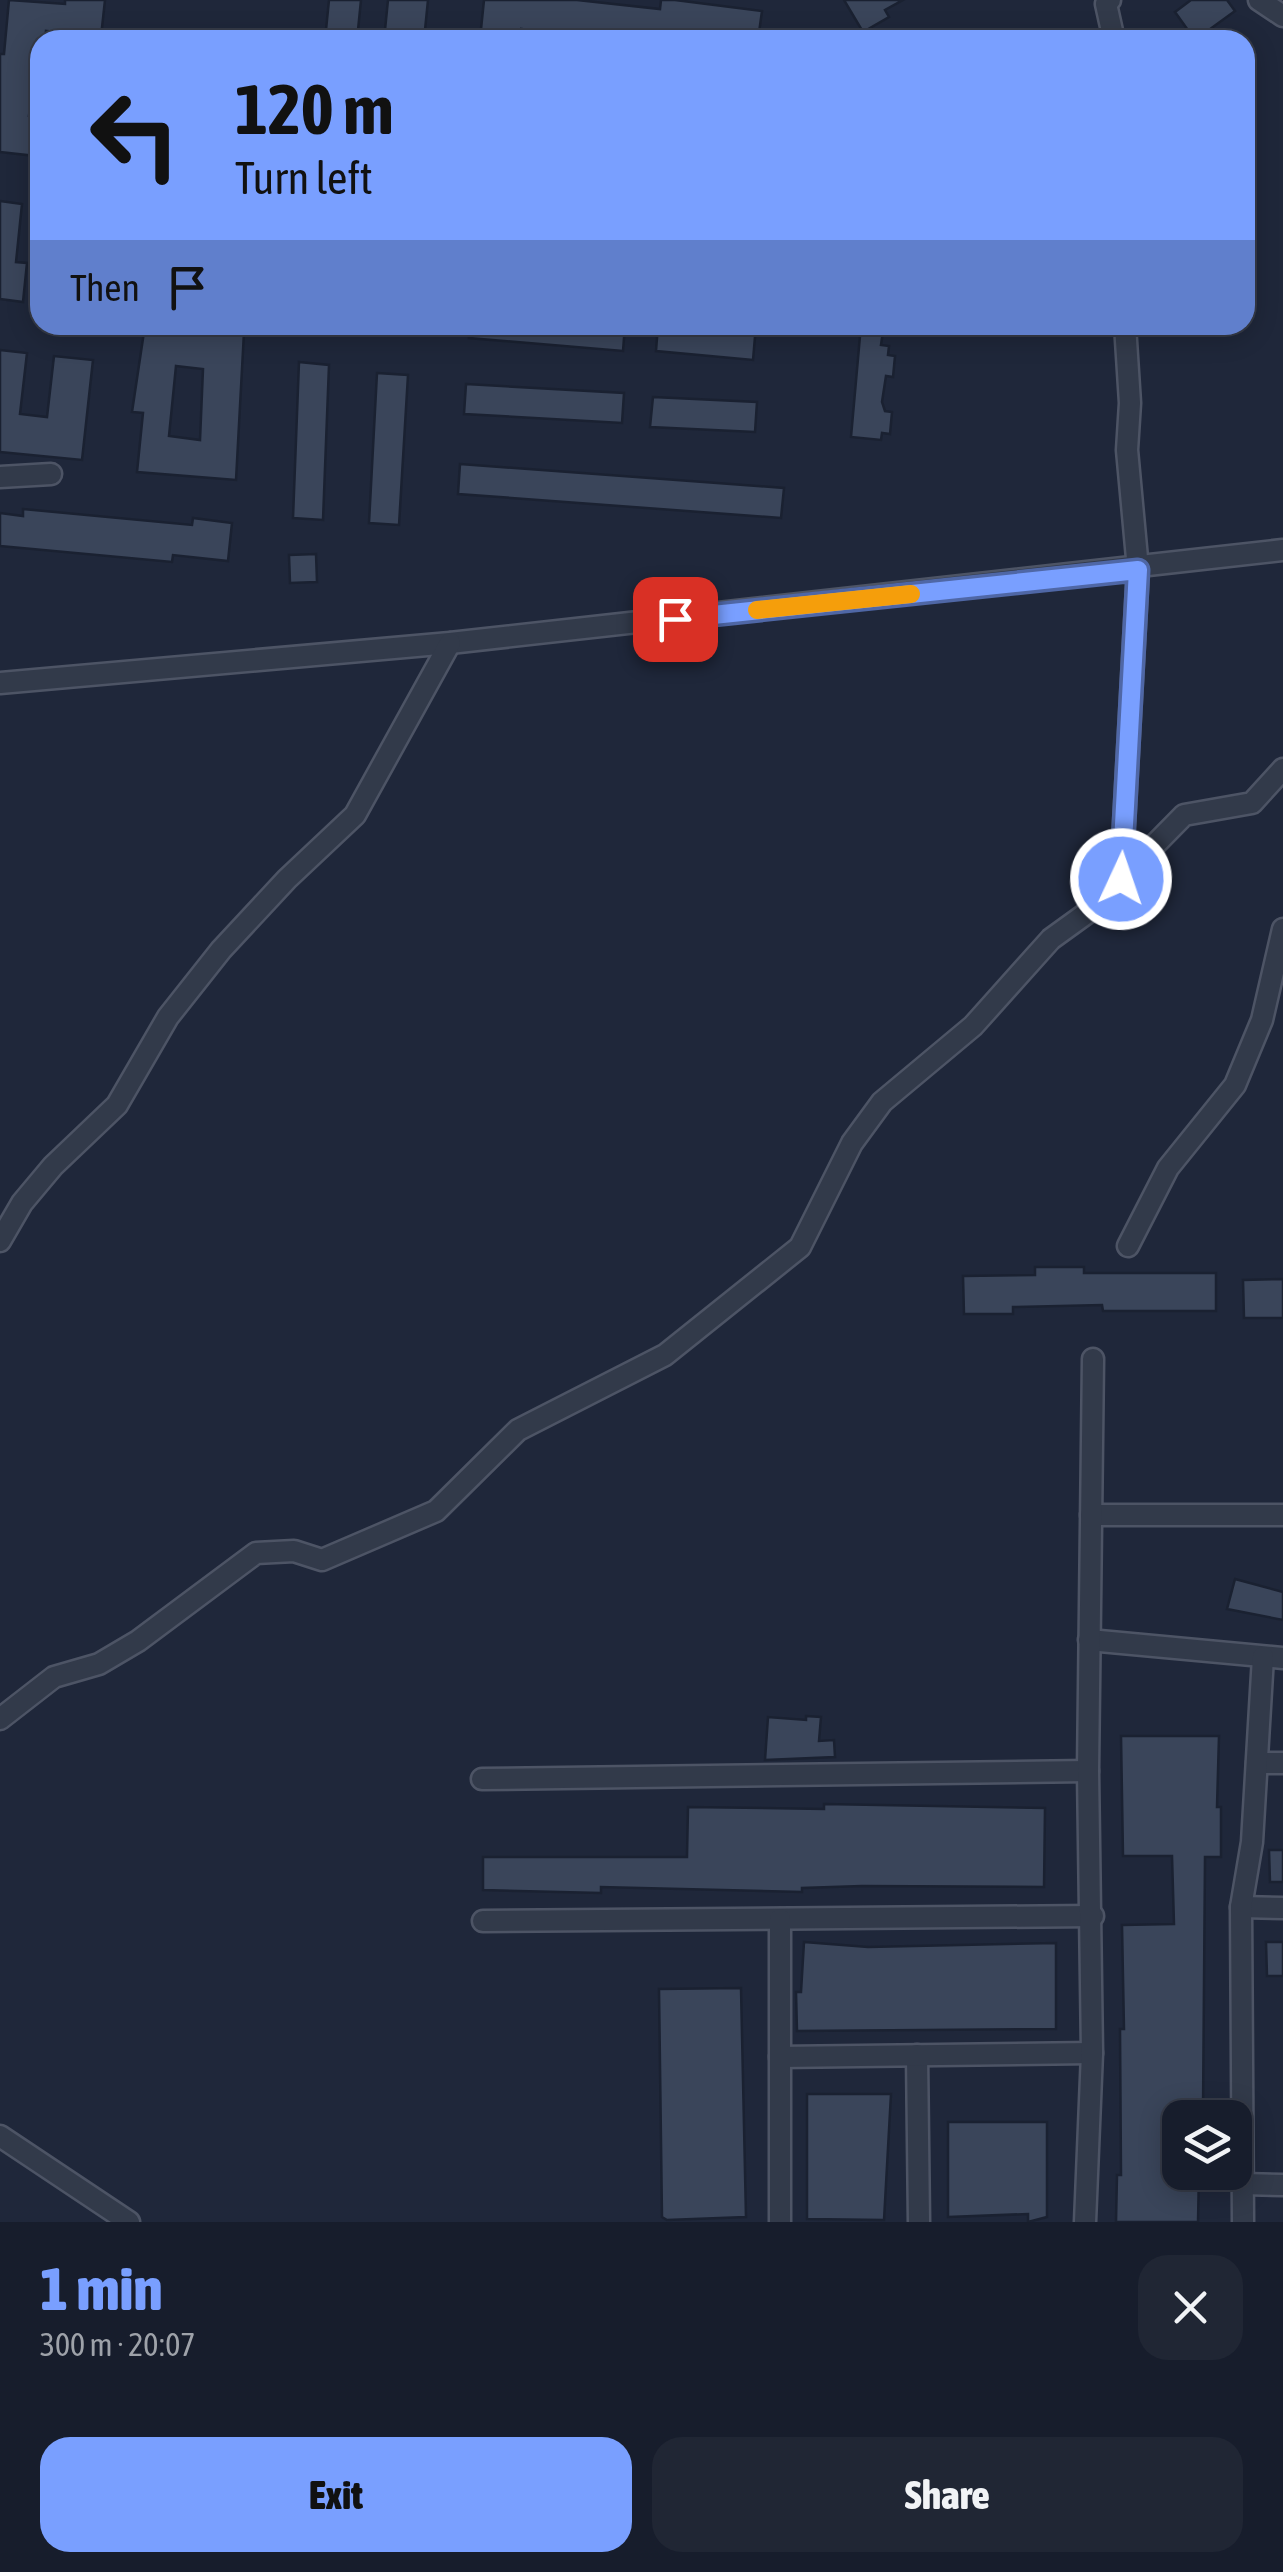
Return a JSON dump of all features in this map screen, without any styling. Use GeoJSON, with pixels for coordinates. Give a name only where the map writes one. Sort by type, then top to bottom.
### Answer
{"type":"FeatureCollection","features":[{"type":"Feature","properties":{"kind":"street"},"geometry":{"type":"LineString","coordinates":[[1110,0],[1106,4],[1112,30]]}},
{"type":"Feature","properties":{"kind":"street"},"geometry":{"type":"LineString","coordinates":[[1263,1],[1283,16]]}},
{"type":"Feature","properties":{"kind":"street"},"geometry":{"type":"LineString","coordinates":[[0,1720],[54,1677],[99,1664],[138,1640],[256,1553],[294,1551],[322,1560],[436,1511],[518,1430],[665,1355],[800,1247],[852,1143],[882,1102],[962,1036],[1051,939],[1116,892],[1121,879],[1138,570],[1127,450],[1130,403],[1126,335]]}},
{"type":"Feature","properties":{"kind":"street"},"geometry":{"type":"LineString","coordinates":[[0,477],[51,474]]}},
{"type":"Feature","properties":{"kind":"street"},"geometry":{"type":"LineString","coordinates":[[0,683],[450,643],[1138,570],[1283,550]]}},
{"type":"Feature","properties":{"kind":"street"},"geometry":{"type":"LineString","coordinates":[[0,1241],[22,1203],[53,1166],[118,1105],[168,1017],[221,950],[286,879],[355,815],[450,643]]}},
{"type":"Feature","properties":{"kind":"street"},"geometry":{"type":"LineString","coordinates":[[1121,879],[1184,815],[1252,803],[1283,770]]}},
{"type":"Feature","properties":{"kind":"street"},"geometry":{"type":"LineString","coordinates":[[1128,1246],[1168,1168],[1235,1085],[1262,1020],[1283,929]]}},
{"type":"Feature","properties":{"kind":"street"},"geometry":{"type":"LineString","coordinates":[[1085,2222],[1092,2053],[1088,1771],[1092,1359]]}},
{"type":"Feature","properties":{"kind":"street"},"geometry":{"type":"LineString","coordinates":[[1091,1515],[1283,1515]]}},
{"type":"Feature","properties":{"kind":"street"},"geometry":{"type":"LineString","coordinates":[[1089,1640],[1273,1657],[1241,1908],[1242,2100]]}},
{"type":"Feature","properties":{"kind":"street"},"geometry":{"type":"LineString","coordinates":[[1257,1763],[1283,1763]]}},
{"type":"Feature","properties":{"kind":"street"},"geometry":{"type":"LineString","coordinates":[[482,1779],[1088,1771]]}},
{"type":"Feature","properties":{"kind":"street"},"geometry":{"type":"LineString","coordinates":[[1241,1908],[1283,1908]]}},
{"type":"Feature","properties":{"kind":"street"},"geometry":{"type":"LineString","coordinates":[[483,1920],[1092,1916]]}},
{"type":"Feature","properties":{"kind":"street"},"geometry":{"type":"LineString","coordinates":[[780,1919],[780,2222]]}},
{"type":"Feature","properties":{"kind":"street"},"geometry":{"type":"LineString","coordinates":[[780,2056],[1092,2053]]}},
{"type":"Feature","properties":{"kind":"street"},"geometry":{"type":"LineString","coordinates":[[917,2056],[920,2222]]}},
{"type":"Feature","properties":{"kind":"street"},"geometry":{"type":"LineString","coordinates":[[0,2136],[128,2222]]}},
{"type":"Feature","properties":{"kind":"street"},"geometry":{"type":"LineString","coordinates":[[1252,2184],[1283,2185]]}},
{"type":"Feature","properties":{"kind":"street"},"geometry":{"type":"LineString","coordinates":[[1242,2190],[1243,2222]]}},
{"type":"Feature","properties":{"kind":"building"},"geometry":{"type":"Polygon","coordinates":[[[9,0],[65,4],[65,0],[105,0],[102,30],[30,30],[30,155],[0,152],[0,54],[4,54],[9,0]]]}},
{"type":"Feature","properties":{"kind":"building"},"geometry":{"type":"Polygon","coordinates":[[[329,0],[361,0],[358,30],[326,30],[329,0]]]}},
{"type":"Feature","properties":{"kind":"building"},"geometry":{"type":"Polygon","coordinates":[[[388,0],[428,0],[425,30],[385,30],[388,0]]]}},
{"type":"Feature","properties":{"kind":"building"},"geometry":{"type":"Polygon","coordinates":[[[484,0],[577,0],[660,9],[661,0],[675,0],[762,11],[759,30],[481,29],[484,0]]]}},
{"type":"Feature","properties":{"kind":"building"},"geometry":{"type":"Polygon","coordinates":[[[844,0],[903,0],[885,10],[889,17],[862,30],[844,0]]]}},
{"type":"Feature","properties":{"kind":"building"},"geometry":{"type":"Polygon","coordinates":[[[1191,0],[1227,0],[1235,11],[1209,30],[1188,30],[1175,12],[1191,0]]]}},
{"type":"Feature","properties":{"kind":"building"},"geometry":{"type":"Polygon","coordinates":[[[0,201],[22,204],[16,262],[27,263],[23,302],[0,299],[0,201]]]}},
{"type":"Feature","properties":{"kind":"building"},"geometry":{"type":"Polygon","coordinates":[[[144,335],[244,335],[236,480],[137,472],[143,413],[132,412],[144,335]],[[176,366],[169,436],[200,440],[203,369],[176,366]]]}},
{"type":"Feature","properties":{"kind":"building"},"geometry":{"type":"Polygon","coordinates":[[[469,335],[624,335],[623,351],[469,338],[469,335]]]}},
{"type":"Feature","properties":{"kind":"building"},"geometry":{"type":"Polygon","coordinates":[[[657,335],[755,335],[753,360],[656,351],[657,335]]]}},
{"type":"Feature","properties":{"kind":"building"},"geometry":{"type":"Polygon","coordinates":[[[860,335],[882,335],[881,345],[889,346],[888,355],[895,356],[893,377],[886,376],[882,402],[885,411],[892,412],[890,434],[882,433],[881,440],[851,437],[860,335]]]}},
{"type":"Feature","properties":{"kind":"building"},"geometry":{"type":"Polygon","coordinates":[[[0,350],[27,353],[20,414],[47,417],[54,356],[93,360],[82,460],[0,452],[0,350]]]}},
{"type":"Feature","properties":{"kind":"building"},"geometry":{"type":"Polygon","coordinates":[[[299,362],[329,365],[323,520],[293,518],[299,362]]]}},
{"type":"Feature","properties":{"kind":"building"},"geometry":{"type":"Polygon","coordinates":[[[377,373],[408,375],[399,525],[369,523],[377,373]]]}},
{"type":"Feature","properties":{"kind":"building"},"geometry":{"type":"Polygon","coordinates":[[[466,384],[624,393],[622,423],[464,414],[466,384]]]}},
{"type":"Feature","properties":{"kind":"building"},"geometry":{"type":"Polygon","coordinates":[[[653,397],[757,402],[755,432],[650,427],[653,397]]]}},
{"type":"Feature","properties":{"kind":"building"},"geometry":{"type":"Polygon","coordinates":[[[460,464],[784,488],[781,518],[458,494],[460,464]]]}},
{"type":"Feature","properties":{"kind":"building"},"geometry":{"type":"Polygon","coordinates":[[[23,509],[192,525],[193,518],[232,523],[228,561],[173,555],[172,562],[0,546],[0,513],[23,516],[23,509]]]}},
{"type":"Feature","properties":{"kind":"building"},"geometry":{"type":"Polygon","coordinates":[[[316,554],[317,582],[290,583],[289,555],[316,554]]]}},
{"type":"Feature","properties":{"kind":"building"},"geometry":{"type":"Polygon","coordinates":[[[1035,1267],[1084,1267],[1084,1273],[1216,1273],[1216,1311],[1103,1311],[1102,1305],[1013,1307],[1013,1314],[964,1314],[963,1276],[1035,1275],[1035,1267]]]}},
{"type":"Feature","properties":{"kind":"building"},"geometry":{"type":"Polygon","coordinates":[[[1283,1279],[1283,1318],[1244,1318],[1243,1280],[1283,1279]]]}},
{"type":"Feature","properties":{"kind":"building"},"geometry":{"type":"Polygon","coordinates":[[[1235,1579],[1283,1592],[1283,1620],[1227,1609],[1235,1579]]]}},
{"type":"Feature","properties":{"kind":"building"},"geometry":{"type":"Polygon","coordinates":[[[806,1716],[821,1717],[819,1741],[834,1740],[835,1757],[765,1760],[768,1717],[806,1720],[806,1716]]]}},
{"type":"Feature","properties":{"kind":"building"},"geometry":{"type":"Polygon","coordinates":[[[1121,1736],[1219,1736],[1217,1807],[1221,1807],[1221,1857],[1205,1857],[1203,2100],[1162,2100],[1162,2190],[1199,2190],[1198,2222],[1116,2222],[1117,2175],[1121,2175],[1120,2029],[1124,2029],[1122,1925],[1174,1924],[1172,1856],[1123,1856],[1121,1736]]]}},
{"type":"Feature","properties":{"kind":"building"},"geometry":{"type":"Polygon","coordinates":[[[824,1804],[1045,1808],[1044,1887],[862,1886],[802,1888],[802,1892],[601,1887],[601,1893],[483,1890],[483,1857],[687,1857],[688,1807],[824,1809],[824,1804]]]}},
{"type":"Feature","properties":{"kind":"building"},"geometry":{"type":"Polygon","coordinates":[[[1269,1850],[1283,1850],[1283,1882],[1270,1882],[1269,1850]]]}},
{"type":"Feature","properties":{"kind":"building"},"geometry":{"type":"Polygon","coordinates":[[[804,1942],[868,1947],[1056,1943],[1056,2029],[797,2031],[796,1992],[801,1992],[804,1942]]]}},
{"type":"Feature","properties":{"kind":"building"},"geometry":{"type":"Polygon","coordinates":[[[1266,1942],[1283,1942],[1283,1976],[1267,1976],[1266,1942]]]}},
{"type":"Feature","properties":{"kind":"building"},"geometry":{"type":"Polygon","coordinates":[[[741,1988],[746,2217],[667,2220],[662,2217],[659,1989],[741,1988]]]}},
{"type":"Feature","properties":{"kind":"building"},"geometry":{"type":"Polygon","coordinates":[[[807,2094],[891,2094],[884,2220],[807,2219],[807,2094]]]}},
{"type":"Feature","properties":{"kind":"building"},"geometry":{"type":"Polygon","coordinates":[[[948,2122],[1047,2122],[1047,2217],[1028,2222],[1028,2214],[948,2217],[948,2122]]]}},
{"type":"Feature","properties":{"kind":"slow traffic"},"geometry":{"type":"LineString","coordinates":[[757,610],[911,594]]}},
{"type":"Feature","properties":{"kind":"route"},"geometry":{"type":"LineString","coordinates":[[675,619],[1138,570],[1121,879]]}}]}
